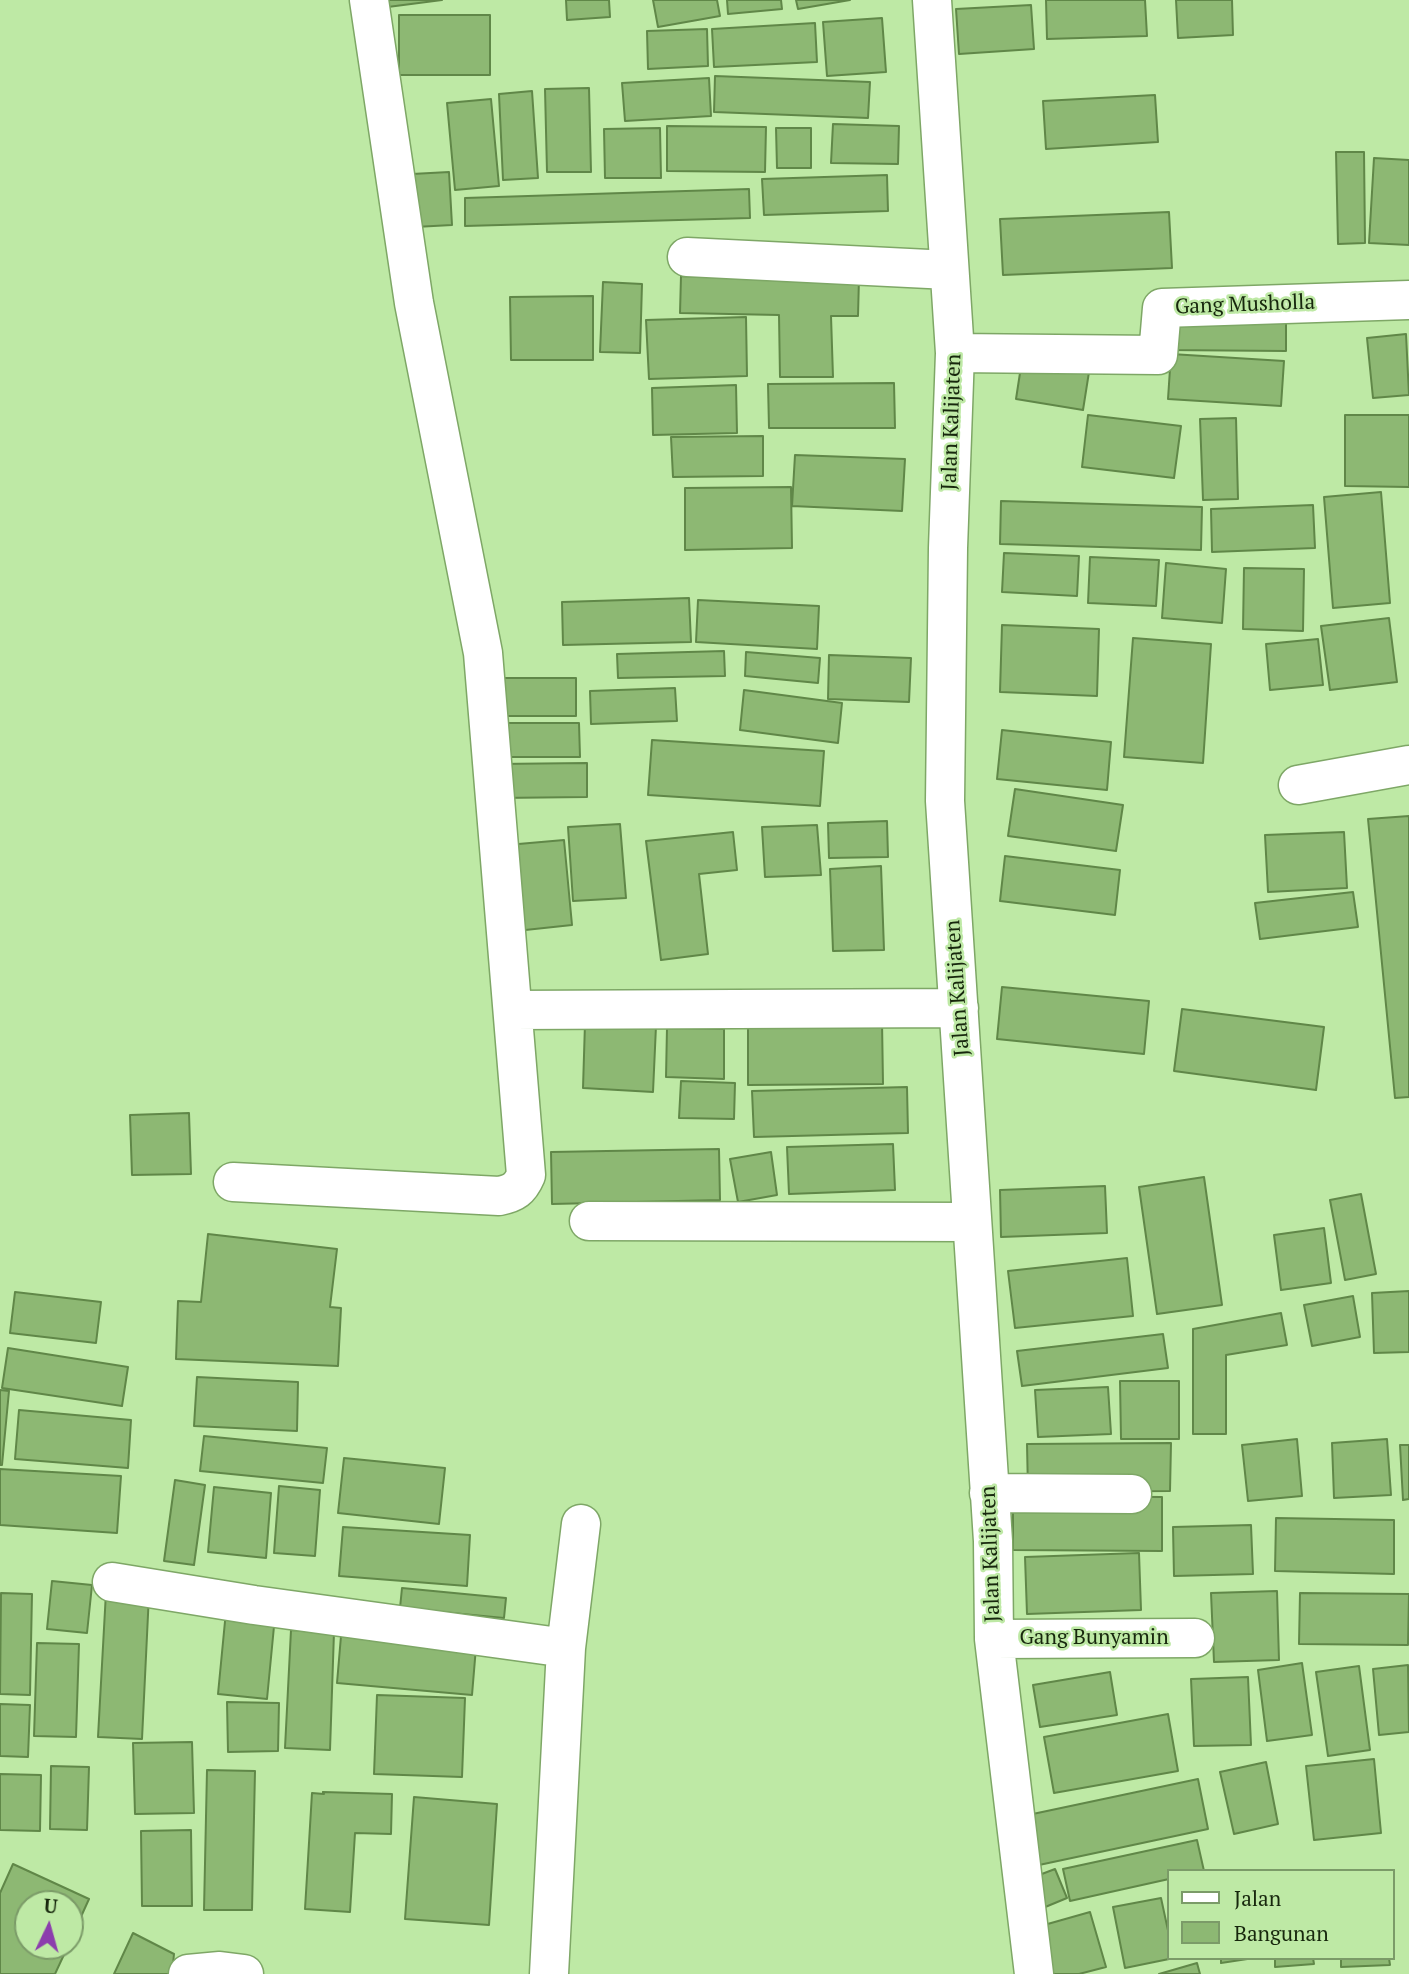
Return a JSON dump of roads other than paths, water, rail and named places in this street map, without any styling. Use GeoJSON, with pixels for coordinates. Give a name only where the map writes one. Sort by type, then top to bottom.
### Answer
{"type":"FeatureCollection","features":[{"type":"Feature","properties":{"kind":"street"},"geometry":{"type":"LineString","coordinates":[[233,1182],[499,1196],[512,1194],[521,1187],[526,1175],[483,653],[414,303],[369,0]]}},
{"type":"Feature","properties":{"kind":"street","name":"Jalan Kalijaten"},"geometry":{"type":"LineString","coordinates":[[932,0],[955,353],[948,548],[945,801],[993,1541],[994,1639],[1034,1974]]}},
{"type":"Feature","properties":{"kind":"street"},"geometry":{"type":"LineString","coordinates":[[687,257],[949,270]]}},
{"type":"Feature","properties":{"kind":"street","name":"Gang Musholla"},"geometry":{"type":"LineString","coordinates":[[955,353],[1158,355],[1163,308],[1409,300]]}},
{"type":"Feature","properties":{"kind":"street"},"geometry":{"type":"LineString","coordinates":[[1298,785],[1409,765]]}},
{"type":"Feature","properties":{"kind":"street"},"geometry":{"type":"LineString","coordinates":[[513,1010],[959,1008]]}},
{"type":"Feature","properties":{"kind":"street"},"geometry":{"type":"LineString","coordinates":[[589,1221],[972,1222]]}},
{"type":"Feature","properties":{"kind":"street"},"geometry":{"type":"LineString","coordinates":[[989,1493],[1132,1494]]}},
{"type":"Feature","properties":{"kind":"street"},"geometry":{"type":"LineString","coordinates":[[549,1974],[566,1648],[581,1524]]}},
{"type":"Feature","properties":{"kind":"street"},"geometry":{"type":"LineString","coordinates":[[112,1582],[254,1605],[566,1648]]}},
{"type":"Feature","properties":{"kind":"street","name":"Gang Bunyamin"},"geometry":{"type":"LineString","coordinates":[[994,1639],[1195,1638]]}},
{"type":"Feature","properties":{"kind":"street"},"geometry":{"type":"LineString","coordinates":[[188,1974],[220,1971],[244,1974]]}}]}
